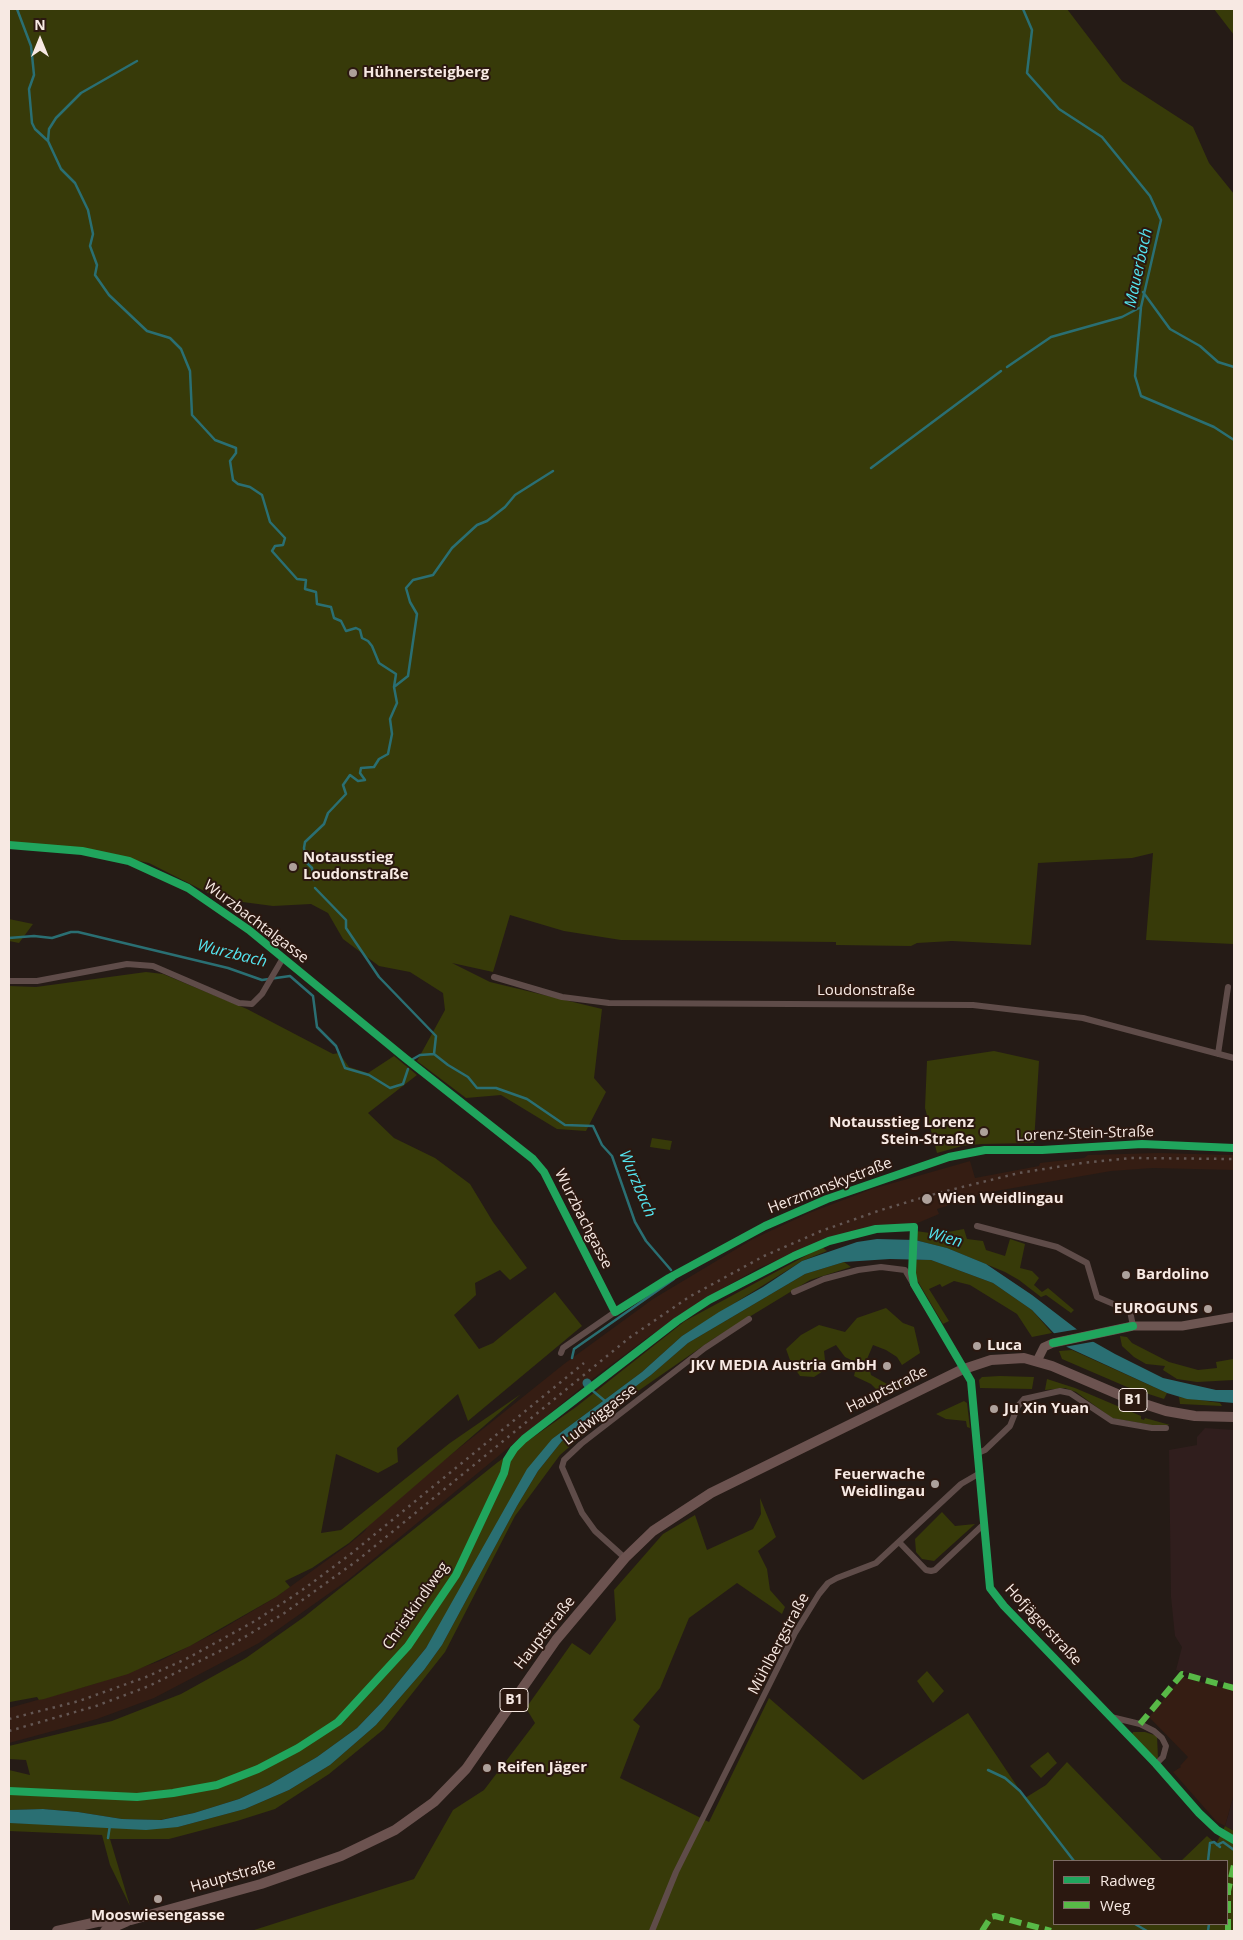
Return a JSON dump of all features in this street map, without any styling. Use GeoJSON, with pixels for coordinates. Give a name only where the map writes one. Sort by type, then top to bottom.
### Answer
{"type":"FeatureCollection","features":[{"type":"Feature","properties":{"kind":"main road"},"geometry":{"type":"LineString","coordinates":[[1037,1361],[1044,1346],[1053,1342],[1133,1326],[1194,1324],[1234,1316]]}},
{"type":"Feature","properties":{"kind":"main road","name":"B1"},"geometry":{"type":"LineString","coordinates":[[966,1368],[983,1362],[1006,1358],[1037,1361],[1129,1399],[1166,1411],[1195,1416],[1234,1417]]}},
{"type":"Feature","properties":{"kind":"main road","name":"Hauptstraße"},"geometry":{"type":"LineString","coordinates":[[131,1920],[262,1884],[341,1856],[395,1830],[434,1802],[466,1769],[556,1640],[625,1558],[658,1526],[711,1493],[966,1368]]}},
{"type":"Feature","properties":{"kind":"main road","name":"B1"},"geometry":{"type":"LineString","coordinates":[[57,1931],[97,1922],[131,1920]]}},
{"type":"Feature","properties":{"kind":"main road","name":"B1"},"geometry":{"type":"LineString","coordinates":[[105,1931],[131,1920]]}},
{"type":"Feature","properties":{"kind":"street","name":"Wurzbachtalgasse"},"geometry":{"type":"LineString","coordinates":[[9,846],[63,849],[101,854],[128,861],[160,874],[205,899],[249,930],[405,1058],[421,1069]]}},
{"type":"Feature","properties":{"kind":"street"},"geometry":{"type":"LineString","coordinates":[[9,981],[37,980],[127,964],[153,966],[239,1003],[252,1004],[262,994],[283,958]]}},
{"type":"Feature","properties":{"kind":"street","name":"Loudonstraße"},"geometry":{"type":"LineString","coordinates":[[494,977],[562,997],[609,1003],[973,1005],[1083,1018],[1234,1058]]}},
{"type":"Feature","properties":{"kind":"street"},"geometry":{"type":"LineString","coordinates":[[1218,1054],[1228,987]]}},
{"type":"Feature","properties":{"kind":"street","name":"Wurzbachgasse"},"geometry":{"type":"LineString","coordinates":[[421,1069],[534,1159],[544,1172],[616,1312]]}},
{"type":"Feature","properties":{"kind":"street","name":"Lorenz-Stein-Straße"},"geometry":{"type":"LineString","coordinates":[[938,1160],[962,1153],[985,1150],[1042,1150],[1142,1144],[1234,1148]]}},
{"type":"Feature","properties":{"kind":"street","name":"Herzmanskystraße"},"geometry":{"type":"LineString","coordinates":[[616,1312],[669,1278],[765,1226],[818,1203],[938,1160]]}},
{"type":"Feature","properties":{"kind":"street"},"geometry":{"type":"LineString","coordinates":[[977,1226],[1057,1247],[1087,1263],[1096,1297],[1130,1311],[1133,1326]]}},
{"type":"Feature","properties":{"kind":"street"},"geometry":{"type":"LineString","coordinates":[[794,1292],[824,1279],[858,1270],[881,1267],[905,1270],[938,1328],[966,1368],[972,1385],[980,1473]]}},
{"type":"Feature","properties":{"kind":"street"},"geometry":{"type":"LineString","coordinates":[[561,1353],[563,1348],[616,1312]]}},
{"type":"Feature","properties":{"kind":"street","name":"Ludwiggasse"},"geometry":{"type":"LineString","coordinates":[[625,1558],[595,1531],[582,1513],[562,1467],[564,1460],[581,1444],[705,1348],[749,1319]]}},
{"type":"Feature","properties":{"kind":"street"},"geometry":{"type":"LineString","coordinates":[[978,1453],[1010,1426],[1021,1402],[1028,1397],[1060,1391],[1070,1394],[1112,1421],[1152,1428],[1166,1428]]}},
{"type":"Feature","properties":{"kind":"street","name":"Hofjägerstraße"},"geometry":{"type":"LineString","coordinates":[[980,1473],[990,1588],[1004,1606],[1156,1764],[1163,1757],[1166,1746],[1162,1738],[1154,1731],[1140,1724],[1111,1717]]}},
{"type":"Feature","properties":{"kind":"street","name":"Mühlbergstraße"},"geometry":{"type":"LineString","coordinates":[[652,1931],[676,1872],[795,1633],[819,1594],[832,1580],[876,1563],[961,1484],[980,1473]]}},
{"type":"Feature","properties":{"kind":"street"},"geometry":{"type":"LineString","coordinates":[[899,1542],[926,1570],[931,1571],[935,1570],[984,1524]]}},
{"type":"Feature","properties":{"kind":"shaded area"},"geometry":{"type":"Polygon","coordinates":[[[9,9],[1067,9],[1122,81],[1193,127],[1209,163],[1234,194],[1234,944],[1146,940],[1153,853],[1132,858],[1038,863],[1031,945],[952,941],[917,943],[911,946],[836,945],[836,942],[621,940],[564,931],[510,915],[493,972],[452,963],[490,982],[602,1009],[594,1078],[606,1092],[586,1131],[557,1129],[501,1095],[466,1098],[417,1061],[445,1010],[443,993],[410,972],[379,966],[343,939],[328,913],[311,904],[273,906],[220,899],[149,863],[72,848],[9,845],[9,9]]]}},
{"type":"Feature","properties":{"kind":"shaded area"},"geometry":{"type":"Polygon","coordinates":[[[1214,9],[1234,9],[1234,35],[1214,9]]]}},
{"type":"Feature","properties":{"kind":"shaded area"},"geometry":{"type":"Polygon","coordinates":[[[9,919],[33,924],[19,943],[9,941],[9,919]]]}},
{"type":"Feature","properties":{"kind":"shaded area"},"geometry":{"type":"Polygon","coordinates":[[[146,972],[163,974],[247,1009],[333,1054],[339,1053],[349,1067],[368,1073],[394,1056],[417,1075],[368,1113],[394,1138],[435,1158],[470,1184],[493,1222],[527,1268],[510,1280],[500,1270],[475,1283],[476,1295],[454,1315],[479,1349],[493,1343],[555,1292],[582,1326],[468,1421],[458,1394],[397,1448],[398,1462],[378,1473],[336,1454],[321,1533],[341,1530],[450,1443],[521,1394],[349,1543],[312,1568],[285,1581],[290,1587],[276,1597],[190,1646],[128,1674],[44,1699],[39,1700],[37,1697],[10,1702],[9,986],[36,987],[146,972]]]}},
{"type":"Feature","properties":{"kind":"shaded area"},"geometry":{"type":"Polygon","coordinates":[[[994,1051],[1039,1061],[1034,1143],[962,1146],[937,1153],[925,1108],[927,1061],[994,1051]]]}},
{"type":"Feature","properties":{"kind":"shaded area"},"geometry":{"type":"Polygon","coordinates":[[[652,1138],[672,1141],[670,1150],[650,1147],[652,1138]]]}},
{"type":"Feature","properties":{"kind":"shaded area"},"geometry":{"type":"Polygon","coordinates":[[[1158,1153],[1234,1155],[1234,1170],[1153,1168],[1111,1171],[996,1191],[949,1202],[947,1206],[937,1209],[939,1214],[913,1225],[873,1228],[835,1236],[759,1268],[708,1297],[647,1338],[587,1383],[348,1580],[259,1643],[154,1698],[97,1719],[9,1743],[9,1708],[94,1684],[160,1661],[217,1632],[276,1597],[348,1545],[365,1531],[370,1521],[564,1364],[653,1299],[753,1239],[809,1213],[872,1189],[970,1161],[975,1178],[1039,1166],[1040,1163],[1084,1158],[1088,1155],[1158,1153]]]}},
{"type":"Feature","properties":{"kind":"shaded area"},"geometry":{"type":"Polygon","coordinates":[[[964,1229],[967,1239],[983,1241],[986,1250],[1005,1256],[1010,1239],[1025,1244],[1020,1268],[1032,1271],[1039,1278],[1034,1285],[1042,1292],[1048,1288],[1074,1310],[1071,1313],[1046,1295],[1041,1297],[1005,1272],[947,1248],[915,1240],[916,1231],[937,1234],[964,1229]]]}},
{"type":"Feature","properties":{"kind":"shaded area"},"geometry":{"type":"Polygon","coordinates":[[[822,1247],[827,1251],[802,1261],[682,1336],[642,1372],[552,1439],[426,1648],[382,1702],[357,1728],[317,1757],[269,1785],[239,1799],[194,1813],[160,1820],[122,1819],[43,1809],[9,1810],[9,1770],[30,1775],[26,1760],[9,1759],[9,1746],[112,1721],[181,1694],[246,1658],[304,1617],[498,1462],[576,1407],[685,1321],[822,1247]]]}},
{"type":"Feature","properties":{"kind":"shaded area"},"geometry":{"type":"Polygon","coordinates":[[[915,1260],[931,1260],[993,1283],[1032,1310],[1052,1333],[1032,1337],[1017,1314],[970,1285],[954,1281],[942,1287],[940,1284],[929,1289],[949,1321],[943,1324],[914,1275],[915,1260]]]}},
{"type":"Feature","properties":{"kind":"shaded area"},"geometry":{"type":"Polygon","coordinates":[[[844,1262],[851,1267],[810,1280],[713,1339],[618,1405],[560,1455],[515,1516],[445,1652],[384,1729],[329,1774],[275,1809],[237,1821],[169,1839],[110,1839],[130,1906],[110,1865],[102,1835],[9,1831],[9,1823],[178,1827],[245,1809],[289,1790],[330,1765],[376,1725],[424,1670],[442,1645],[517,1506],[538,1471],[562,1441],[651,1375],[688,1343],[805,1274],[844,1262]]]}},
{"type":"Feature","properties":{"kind":"shaded area"},"geometry":{"type":"Polygon","coordinates":[[[886,1308],[903,1323],[914,1327],[920,1353],[902,1365],[897,1357],[873,1345],[867,1359],[871,1375],[887,1384],[901,1378],[905,1386],[884,1397],[871,1384],[854,1376],[857,1363],[845,1357],[836,1345],[824,1351],[826,1369],[814,1377],[800,1376],[791,1363],[786,1349],[801,1335],[819,1325],[845,1332],[857,1318],[886,1308]]]}},
{"type":"Feature","properties":{"kind":"shaded area"},"geometry":{"type":"Polygon","coordinates":[[[1120,1336],[1127,1337],[1132,1343],[1169,1362],[1198,1370],[1217,1368],[1216,1362],[1233,1359],[1234,1380],[1197,1382],[1177,1379],[1163,1370],[1165,1366],[1146,1364],[1134,1357],[1122,1346],[1120,1336]]]}},
{"type":"Feature","properties":{"kind":"shaded area"},"geometry":{"type":"Polygon","coordinates":[[[1072,1350],[1167,1393],[1164,1399],[1127,1387],[1062,1359],[1059,1351],[1072,1350]]]}},
{"type":"Feature","properties":{"kind":"shaded area"},"geometry":{"type":"Polygon","coordinates":[[[982,1377],[1034,1377],[1032,1389],[980,1388],[979,1380],[982,1377]]]}},
{"type":"Feature","properties":{"kind":"shaded area"},"geometry":{"type":"Polygon","coordinates":[[[1047,1379],[1075,1388],[1141,1416],[1141,1419],[1144,1420],[1145,1418],[1170,1425],[1151,1425],[1112,1418],[1076,1392],[1065,1388],[1045,1390],[1047,1379]]]}},
{"type":"Feature","properties":{"kind":"shaded area"},"geometry":{"type":"Polygon","coordinates":[[[1179,1397],[1220,1403],[1222,1406],[1180,1404],[1179,1397]]]}},
{"type":"Feature","properties":{"kind":"shaded area"},"geometry":{"type":"Polygon","coordinates":[[[964,1401],[967,1403],[970,1428],[967,1427],[966,1421],[946,1419],[936,1414],[964,1401]]]}},
{"type":"Feature","properties":{"kind":"shaded area"},"geometry":{"type":"Polygon","coordinates":[[[1205,1428],[1234,1430],[1234,1685],[1176,1670],[1182,1647],[1175,1636],[1171,1597],[1169,1450],[1197,1445],[1197,1437],[1205,1428]]]}},
{"type":"Feature","properties":{"kind":"shaded area"},"geometry":{"type":"Polygon","coordinates":[[[760,1498],[776,1537],[758,1551],[767,1569],[770,1590],[785,1607],[782,1614],[737,1583],[689,1618],[660,1688],[633,1720],[640,1726],[620,1778],[709,1822],[769,1698],[863,1780],[968,1713],[1025,1798],[1046,1785],[1067,1762],[1162,1860],[1053,1860],[1053,1925],[1228,1925],[1228,1860],[1182,1860],[1207,1836],[1216,1844],[1225,1826],[1234,1831],[1234,1931],[251,1931],[414,1879],[453,1810],[484,1790],[535,1723],[526,1708],[572,1643],[590,1655],[616,1620],[614,1590],[663,1534],[695,1515],[707,1550],[753,1529],[761,1514],[760,1498]]]}},
{"type":"Feature","properties":{"kind":"shaded area"},"geometry":{"type":"Polygon","coordinates":[[[942,1512],[955,1526],[975,1524],[934,1561],[922,1559],[916,1552],[915,1539],[942,1512]]]}},
{"type":"Feature","properties":{"kind":"shaded area"},"geometry":{"type":"Polygon","coordinates":[[[927,1671],[944,1691],[933,1703],[917,1681],[927,1671]]]}},
{"type":"Feature","properties":{"kind":"shaded area"},"geometry":{"type":"Polygon","coordinates":[[[1182,1677],[1234,1691],[1234,1794],[1225,1826],[1217,1822],[1173,1772],[1181,1767],[1188,1757],[1149,1717],[1182,1677]]]}},
{"type":"Feature","properties":{"kind":"shaded area"},"geometry":{"type":"Polygon","coordinates":[[[1133,1732],[1145,1732],[1157,1736],[1158,1758],[1155,1759],[1132,1735],[1133,1732]]]}},
{"type":"Feature","properties":{"kind":"shaded area"},"geometry":{"type":"Polygon","coordinates":[[[1048,1752],[1057,1763],[1041,1778],[1030,1766],[1048,1752]]]}},
{"type":"Feature","properties":{"kind":"shaded area"},"geometry":{"type":"Polygon","coordinates":[[[1234,1794],[1234,1831],[1225,1826],[1234,1794]]]}},
{"type":"Feature","properties":{"kind":"water"},"geometry":{"type":"Polygon","coordinates":[[[877,1239],[915,1240],[947,1248],[986,1264],[1032,1295],[1092,1341],[1115,1354],[1163,1378],[1216,1390],[1234,1390],[1234,1403],[1187,1399],[1167,1393],[1067,1347],[1032,1310],[993,1283],[931,1260],[890,1259],[844,1262],[805,1274],[688,1343],[651,1375],[562,1441],[538,1471],[517,1506],[442,1645],[424,1670],[376,1725],[330,1765],[289,1790],[245,1809],[178,1827],[146,1830],[9,1823],[9,1810],[43,1809],[122,1819],[161,1820],[194,1813],[239,1799],[269,1785],[317,1757],[357,1728],[382,1702],[426,1648],[527,1469],[552,1439],[642,1372],[682,1336],[719,1312],[763,1287],[802,1261],[857,1242],[877,1239]]]}},
{"type":"Feature","properties":{"kind":"pier"},"geometry":{"type":"Polygon","coordinates":[[[1079,1329],[1097,1341],[1064,1347],[1050,1334],[1079,1329]]]}},
{"type":"Feature","properties":{"kind":"waterway"},"geometry":{"type":"LineString","coordinates":[[17,9],[31,46],[34,75],[29,89],[32,123],[35,129],[48,141],[61,169],[75,183],[88,210],[93,234],[90,246],[97,265],[95,275],[109,295],[147,331],[170,338],[181,349],[190,371],[192,415],[215,440],[236,448],[236,453],[230,461],[233,480],[238,484],[250,487],[262,495],[270,522],[285,538],[283,545],[275,546],[272,551],[297,579],[306,580],[305,589],[316,592],[317,604],[331,607],[334,618],[341,621],[346,631],[356,628],[360,630],[362,638],[372,646],[379,663],[396,674],[394,687],[397,703],[390,719],[392,734],[388,754],[379,759],[374,767],[361,768],[360,773],[365,780],[358,781],[350,775],[343,785],[346,794],[328,813],[324,824],[305,842],[306,862],[312,868],[314,880]]}},
{"type":"Feature","properties":{"kind":"waterway","name":"Mauerbach"},"geometry":{"type":"LineString","coordinates":[[1023,9],[1032,30],[1027,73],[1059,109],[1102,137],[1150,196],[1161,220],[1141,307],[1135,376],[1141,396],[1214,427],[1234,440]]}},
{"type":"Feature","properties":{"kind":"waterway"},"geometry":{"type":"LineString","coordinates":[[48,141],[49,129],[56,118],[81,93],[137,61]]}},
{"type":"Feature","properties":{"kind":"waterway"},"geometry":{"type":"LineString","coordinates":[[1143,292],[1170,329],[1200,346],[1218,362],[1234,367]]}},
{"type":"Feature","properties":{"kind":"waterway"},"geometry":{"type":"LineString","coordinates":[[1007,367],[1051,337],[1122,317],[1141,307]]}},
{"type":"Feature","properties":{"kind":"waterway"},"geometry":{"type":"LineString","coordinates":[[871,468],[1001,371]]}},
{"type":"Feature","properties":{"kind":"waterway"},"geometry":{"type":"LineString","coordinates":[[394,687],[408,676],[417,614],[410,602],[406,588],[413,580],[433,575],[452,548],[477,525],[487,521],[505,507],[515,495],[553,471]]}},
{"type":"Feature","properties":{"kind":"waterway"},"geometry":{"type":"LineString","coordinates":[[315,888],[346,920],[346,928],[379,977],[436,1036],[434,1054]]}},
{"type":"Feature","properties":{"kind":"waterway","name":"Wurzbach"},"geometry":{"type":"LineString","coordinates":[[9,938],[34,936],[52,938],[71,932],[78,932],[228,968],[262,980],[290,976],[313,996],[317,1027],[336,1046],[345,1068],[369,1075],[390,1088],[403,1084],[408,1069]]}},
{"type":"Feature","properties":{"kind":"waterway","name":"Wurzbach"},"geometry":{"type":"LineString","coordinates":[[413,1059],[420,1055],[434,1054],[468,1077],[477,1088],[496,1088],[527,1099],[565,1125],[593,1126],[602,1145],[612,1156],[635,1222],[646,1241],[671,1270]]}},
{"type":"Feature","properties":{"kind":"waterway","name":"Wurzbach"},"geometry":{"type":"LineString","coordinates":[[572,1358],[574,1349],[674,1279]]}},
{"type":"Feature","properties":{"kind":"waterway","name":"Wurzbach"},"geometry":{"type":"LineString","coordinates":[[593,1391],[605,1401]]}},
{"type":"Feature","properties":{"kind":"waterway"},"geometry":{"type":"LineString","coordinates":[[988,1770],[1005,1778],[1020,1791],[1073,1860]]}},
{"type":"Feature","properties":{"kind":"waterway"},"geometry":{"type":"LineString","coordinates":[[108,1838],[110,1825]]}},
{"type":"Feature","properties":{"kind":"waterway"},"geometry":{"type":"LineString","coordinates":[[1208,1860],[1210,1843],[1214,1842],[1220,1847]]}},
{"type":"Feature","properties":{"kind":"waterway"},"geometry":{"type":"LineString","coordinates":[[1217,1845],[1223,1842],[1234,1850]]}},
{"type":"Feature","properties":{"kind":"waterway"},"geometry":{"type":"LineString","coordinates":[[1137,1925],[1147,1931]]}},
{"type":"Feature","properties":{"kind":"waterway"},"geometry":{"type":"LineString","coordinates":[[1208,1931],[1209,1925]]}},
{"type":"Feature","properties":{"kind":"railway"},"geometry":{"type":"LineString","coordinates":[[9,1731],[96,1706],[149,1686],[228,1647],[283,1614],[358,1560],[629,1338],[689,1297],[764,1256],[821,1231],[881,1210],[938,1193],[1019,1173],[1082,1163],[1131,1158],[1234,1159]]}},
{"type":"Feature","properties":{"kind":"railway"},"geometry":{"type":"LineString","coordinates":[[9,1719],[79,1701],[146,1677],[186,1659],[255,1621],[301,1591],[352,1553],[584,1363]]}},
{"type":"Feature","properties":{"kind":"marked path"},"geometry":{"type":"LineString","coordinates":[[1140,1724],[1182,1674],[1234,1688]]}},
{"type":"Feature","properties":{"kind":"marked path"},"geometry":{"type":"LineString","coordinates":[[1228,1931],[1228,1891],[1234,1865]]}},
{"type":"Feature","properties":{"kind":"marked path"},"geometry":{"type":"LineString","coordinates":[[982,1931],[991,1917],[995,1916],[1051,1931]]}},
{"type":"Feature","properties":{"kind":"cycle path"},"geometry":{"type":"LineString","coordinates":[[9,845],[82,851],[129,861],[188,888],[249,930],[405,1058],[533,1159],[544,1172],[615,1312],[669,1278],[765,1226],[827,1199],[949,1157],[985,1150],[1042,1150],[1142,1144],[1234,1148]]}},
{"type":"Feature","properties":{"kind":"cycle path","name":"Christkindlweg"},"geometry":{"type":"LineString","coordinates":[[9,1791],[137,1797],[173,1793],[217,1785],[258,1769],[298,1748],[338,1722],[408,1646],[456,1575],[504,1473],[507,1460],[524,1439],[677,1321],[709,1300],[794,1256],[829,1241],[876,1229],[914,1227],[912,1273],[914,1284],[971,1381],[990,1588],[1004,1606],[1156,1764],[1199,1813],[1217,1830],[1234,1840]]}},
{"type":"Feature","properties":{"kind":"cycle path"},"geometry":{"type":"LineString","coordinates":[[1053,1343],[1133,1326]]}},
{"type":"Feature","properties":{"kind":"place","name":"Hühnersteigberg"},"geometry":{"type":"Point","coordinates":[353,73]}},
{"type":"Feature","properties":{"kind":"place","name":"Notausstieg Loudonstraße"},"geometry":{"type":"Point","coordinates":[293,867]}},
{"type":"Feature","properties":{"kind":"place","name":"Notausstieg Lorenz Stein-Straße"},"geometry":{"type":"Point","coordinates":[984,1132]}},
{"type":"Feature","properties":{"kind":"place","name":"Wien Weidlingau"},"geometry":{"type":"Point","coordinates":[927,1199]}},
{"type":"Feature","properties":{"kind":"place","name":"Bardolino"},"geometry":{"type":"Point","coordinates":[1126,1275]}},
{"type":"Feature","properties":{"kind":"place","name":"EUROGUNS"},"geometry":{"type":"Point","coordinates":[1208,1309]}},
{"type":"Feature","properties":{"kind":"place","name":"Luca"},"geometry":{"type":"Point","coordinates":[977,1346]}},
{"type":"Feature","properties":{"kind":"place","name":"JKV MEDIA Austria GmbH"},"geometry":{"type":"Point","coordinates":[887,1366]}},
{"type":"Feature","properties":{"kind":"place","name":"Ju Xin Yuan"},"geometry":{"type":"Point","coordinates":[994,1409]}},
{"type":"Feature","properties":{"kind":"place","name":"Feuerwache Weidlingau"},"geometry":{"type":"Point","coordinates":[935,1484]}},
{"type":"Feature","properties":{"kind":"place","name":"Reifen Jäger"},"geometry":{"type":"Point","coordinates":[487,1768]}},
{"type":"Feature","properties":{"kind":"place","name":"Mooswiesengasse"},"geometry":{"type":"Point","coordinates":[158,1899]}},
{"type":"Feature","properties":{"kind":"water label","name":"Wien"},"geometry":{"type":"Point","coordinates":[945,1238]}}]}
